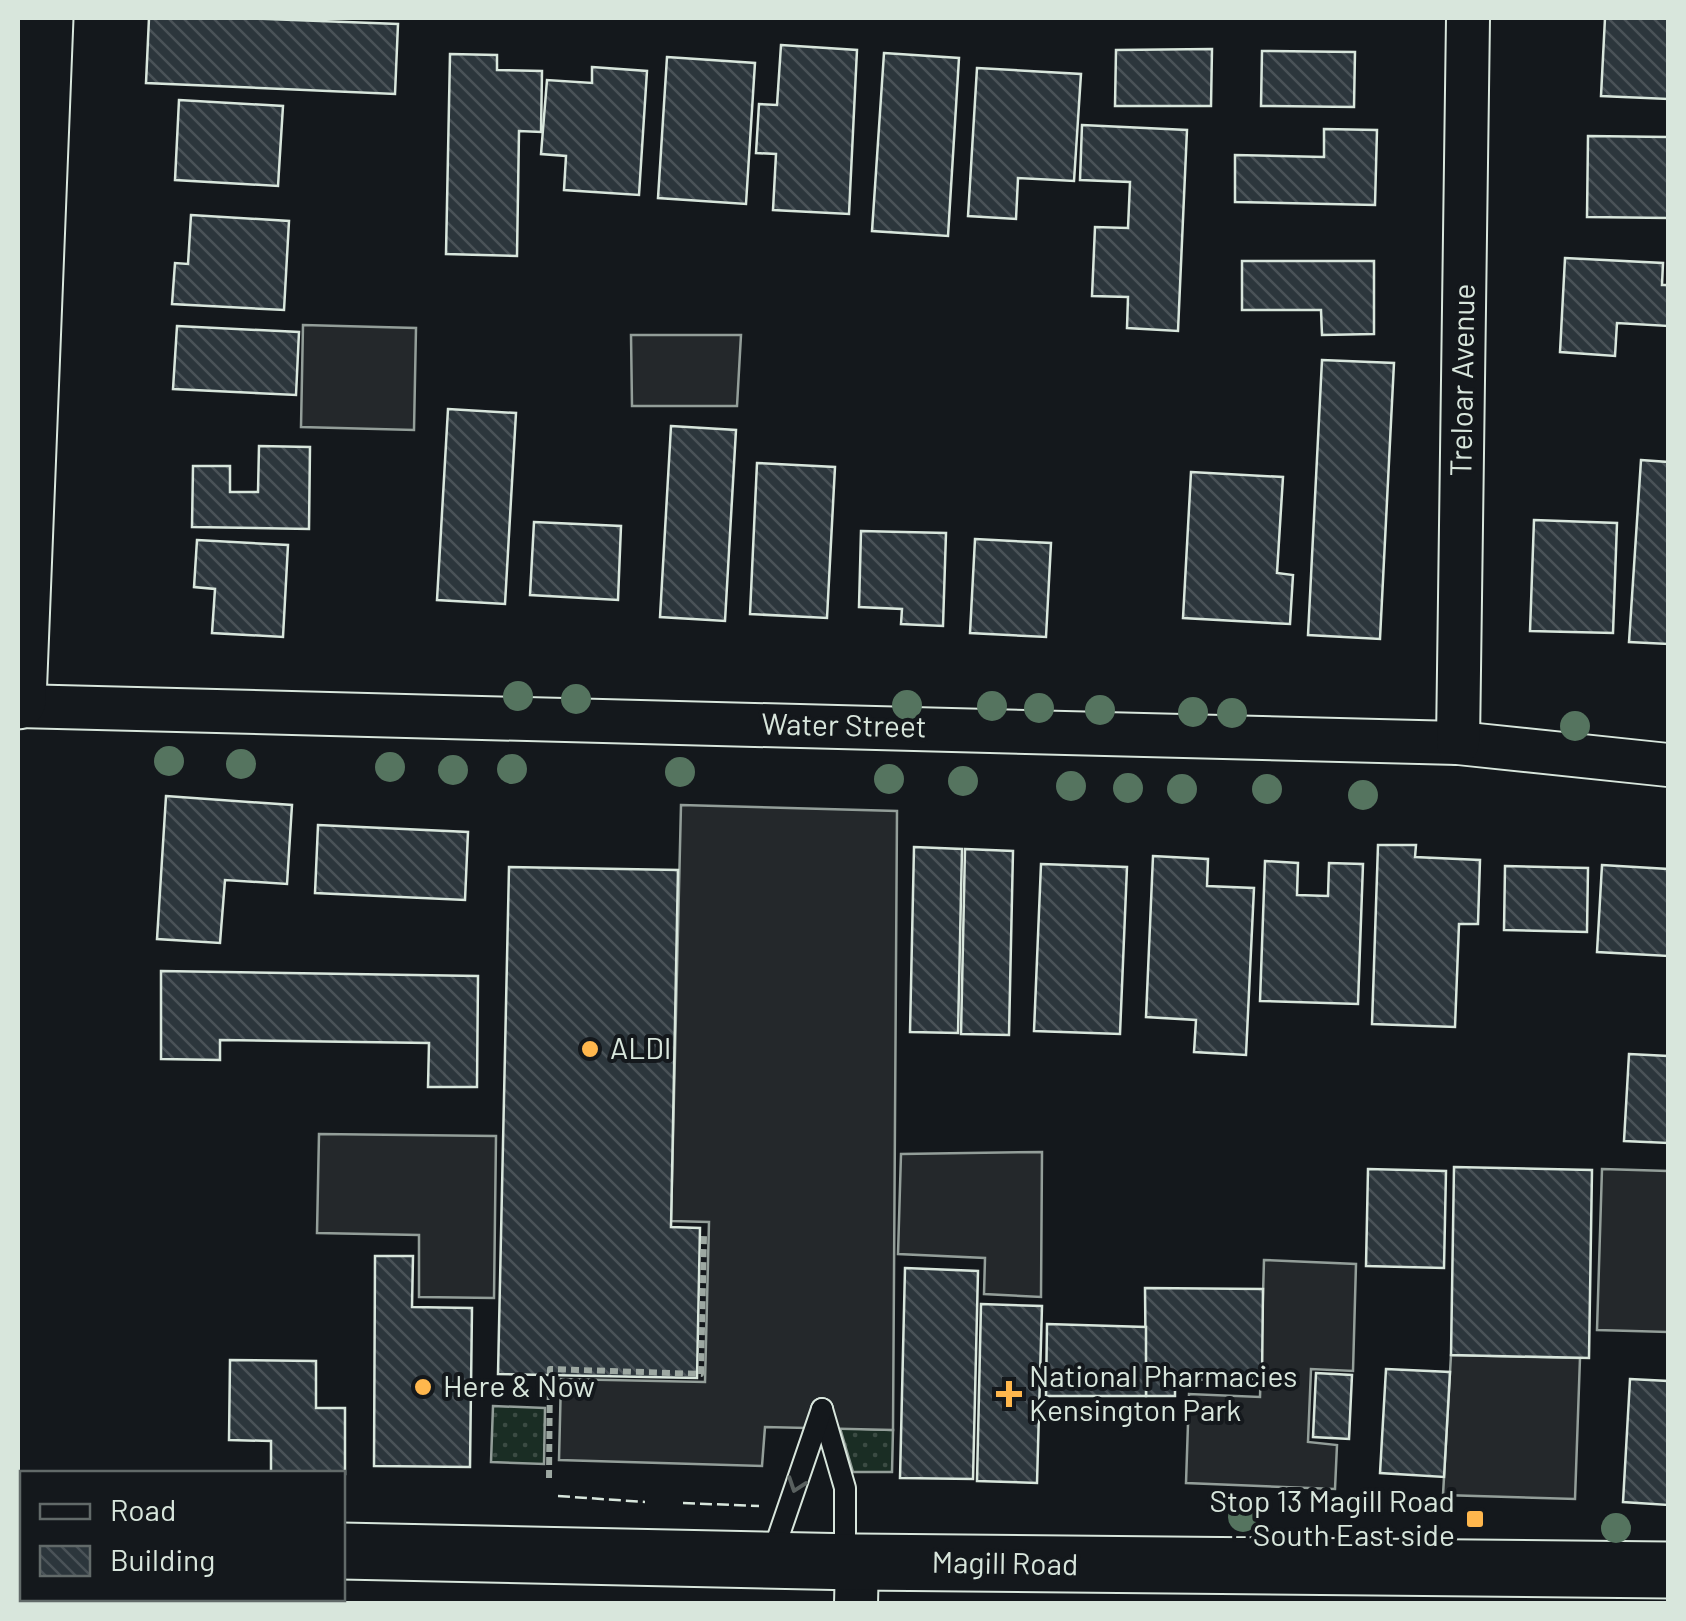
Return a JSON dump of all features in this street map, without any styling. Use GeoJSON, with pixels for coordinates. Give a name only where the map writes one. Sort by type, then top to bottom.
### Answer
{"type":"FeatureCollection","features":[{"type":"Feature","properties":{"kind":"main road"},"geometry":{"type":"LineString","coordinates":[[18,704],[29,154],[45,18]]}},
{"type":"Feature","properties":{"kind":"main road","name":"Magill Road"},"geometry":{"type":"LineString","coordinates":[[345,1550],[770,1560],[852,1576],[1668,1570]]}},
{"type":"Feature","properties":{"kind":"street","name":"Treloar Avenue"},"geometry":{"type":"LineString","coordinates":[[1458,743],[1468,18]]}},
{"type":"Feature","properties":{"kind":"street","name":"Water Street"},"geometry":{"type":"LineString","coordinates":[[18,704],[1458,743],[1668,765]]}},
{"type":"Feature","properties":{"kind":"lane"},"geometry":{"type":"LineString","coordinates":[[770,1560],[822,1409],[845,1488],[852,1576]]}},
{"type":"Feature","properties":{"kind":"path"},"geometry":{"type":"LineString","coordinates":[[549,1478],[550,1369],[700,1374],[704,1236]]}},
{"type":"Feature","properties":{"kind":"green space"},"geometry":{"type":"Polygon","coordinates":[[[493,1406],[545,1408],[544,1464],[491,1462],[493,1406]]]}},
{"type":"Feature","properties":{"kind":"green space"},"geometry":{"type":"Polygon","coordinates":[[[840,1428],[893,1430],[892,1472],[853,1472],[840,1428]]]}},
{"type":"Feature","properties":{"kind":"shaded area"},"geometry":{"type":"Polygon","coordinates":[[[303,325],[416,328],[414,430],[301,427],[303,325]]]}},
{"type":"Feature","properties":{"kind":"shaded area"},"geometry":{"type":"Polygon","coordinates":[[[631,335],[741,335],[737,406],[632,406],[631,335]]]}},
{"type":"Feature","properties":{"kind":"shaded area"},"geometry":{"type":"Polygon","coordinates":[[[681,805],[897,811],[893,1430],[765,1427],[762,1466],[559,1460],[561,1379],[705,1382],[709,1222],[671,1221],[681,805]]]}},
{"type":"Feature","properties":{"kind":"shaded area"},"geometry":{"type":"Polygon","coordinates":[[[319,1134],[496,1136],[494,1298],[419,1297],[419,1235],[317,1233],[319,1134]]]}},
{"type":"Feature","properties":{"kind":"shaded area"},"geometry":{"type":"Polygon","coordinates":[[[1042,1152],[1041,1297],[984,1294],[985,1258],[898,1254],[901,1154],[1042,1152]]]}},
{"type":"Feature","properties":{"kind":"shaded area"},"geometry":{"type":"Polygon","coordinates":[[[1602,1169],[1668,1171],[1668,1332],[1597,1330],[1602,1169]]]}},
{"type":"Feature","properties":{"kind":"shaded area"},"geometry":{"type":"Polygon","coordinates":[[[1264,1260],[1356,1264],[1353,1371],[1311,1369],[1308,1442],[1337,1445],[1335,1489],[1186,1483],[1189,1394],[1260,1397],[1264,1260]]]}},
{"type":"Feature","properties":{"kind":"shaded area"},"geometry":{"type":"Polygon","coordinates":[[[1451,1355],[1580,1358],[1575,1499],[1443,1495],[1451,1355]]]}},
{"type":"Feature","properties":{"kind":"building"},"geometry":{"type":"Polygon","coordinates":[[[149,18],[398,24],[395,94],[146,83],[149,18]]]}},
{"type":"Feature","properties":{"kind":"building"},"geometry":{"type":"Polygon","coordinates":[[[1605,18],[1668,18],[1668,99],[1601,96],[1605,18]]]}},
{"type":"Feature","properties":{"kind":"building"},"geometry":{"type":"Polygon","coordinates":[[[781,45],[857,50],[849,214],[773,210],[776,154],[756,153],[759,104],[777,105],[781,45]]]}},
{"type":"Feature","properties":{"kind":"building"},"geometry":{"type":"Polygon","coordinates":[[[1212,49],[1211,106],[1115,106],[1116,50],[1212,49]]]}},
{"type":"Feature","properties":{"kind":"building"},"geometry":{"type":"Polygon","coordinates":[[[1262,51],[1355,52],[1354,107],[1261,106],[1262,51]]]}},
{"type":"Feature","properties":{"kind":"building"},"geometry":{"type":"Polygon","coordinates":[[[884,53],[959,58],[948,236],[872,231],[884,53]]]}},
{"type":"Feature","properties":{"kind":"building"},"geometry":{"type":"Polygon","coordinates":[[[450,54],[497,55],[497,70],[542,71],[541,132],[519,131],[517,256],[446,254],[450,54]]]}},
{"type":"Feature","properties":{"kind":"building"},"geometry":{"type":"Polygon","coordinates":[[[667,57],[755,63],[746,204],[658,198],[667,57]]]}},
{"type":"Feature","properties":{"kind":"building"},"geometry":{"type":"Polygon","coordinates":[[[592,67],[647,71],[639,195],[564,190],[566,156],[541,154],[547,80],[592,83],[592,67]]]}},
{"type":"Feature","properties":{"kind":"building"},"geometry":{"type":"Polygon","coordinates":[[[977,68],[1081,74],[1074,181],[1018,178],[1016,219],[968,216],[977,68]]]}},
{"type":"Feature","properties":{"kind":"building"},"geometry":{"type":"Polygon","coordinates":[[[179,100],[283,106],[278,186],[175,180],[179,100]]]}},
{"type":"Feature","properties":{"kind":"building"},"geometry":{"type":"Polygon","coordinates":[[[1082,125],[1187,130],[1178,331],[1127,328],[1128,297],[1092,296],[1095,227],[1128,228],[1130,182],[1080,180],[1082,125]]]}},
{"type":"Feature","properties":{"kind":"building"},"geometry":{"type":"Polygon","coordinates":[[[1324,129],[1377,130],[1375,205],[1235,202],[1235,155],[1324,157],[1324,129]]]}},
{"type":"Feature","properties":{"kind":"building"},"geometry":{"type":"Polygon","coordinates":[[[1588,136],[1668,137],[1668,218],[1587,217],[1588,136]]]}},
{"type":"Feature","properties":{"kind":"building"},"geometry":{"type":"Polygon","coordinates":[[[191,215],[289,221],[284,310],[172,304],[175,263],[188,264],[191,215]]]}},
{"type":"Feature","properties":{"kind":"building"},"geometry":{"type":"Polygon","coordinates":[[[1565,258],[1663,263],[1662,285],[1668,285],[1668,326],[1617,323],[1615,356],[1560,352],[1565,258]]]}},
{"type":"Feature","properties":{"kind":"building"},"geometry":{"type":"Polygon","coordinates":[[[1242,261],[1374,261],[1374,334],[1322,335],[1321,310],[1242,310],[1242,261]]]}},
{"type":"Feature","properties":{"kind":"building"},"geometry":{"type":"Polygon","coordinates":[[[177,326],[299,332],[296,395],[173,389],[177,326]]]}},
{"type":"Feature","properties":{"kind":"building"},"geometry":{"type":"Polygon","coordinates":[[[1322,360],[1394,363],[1380,639],[1308,635],[1322,360]]]}},
{"type":"Feature","properties":{"kind":"building"},"geometry":{"type":"Polygon","coordinates":[[[448,409],[516,413],[505,604],[437,600],[448,409]]]}},
{"type":"Feature","properties":{"kind":"building"},"geometry":{"type":"Polygon","coordinates":[[[671,426],[736,430],[725,621],[660,617],[671,426]]]}},
{"type":"Feature","properties":{"kind":"building"},"geometry":{"type":"Polygon","coordinates":[[[259,446],[310,447],[309,529],[192,527],[193,466],[230,466],[230,492],[258,492],[259,446]]]}},
{"type":"Feature","properties":{"kind":"building"},"geometry":{"type":"Polygon","coordinates":[[[1641,460],[1668,462],[1668,644],[1629,642],[1641,460]]]}},
{"type":"Feature","properties":{"kind":"building"},"geometry":{"type":"Polygon","coordinates":[[[757,463],[835,467],[827,618],[750,614],[757,463]]]}},
{"type":"Feature","properties":{"kind":"building"},"geometry":{"type":"Polygon","coordinates":[[[1191,472],[1283,477],[1277,573],[1293,575],[1290,624],[1183,618],[1191,472]]]}},
{"type":"Feature","properties":{"kind":"building"},"geometry":{"type":"Polygon","coordinates":[[[1534,520],[1617,523],[1613,633],[1530,631],[1534,520]]]}},
{"type":"Feature","properties":{"kind":"building"},"geometry":{"type":"Polygon","coordinates":[[[534,522],[621,526],[618,600],[530,595],[534,522]]]}},
{"type":"Feature","properties":{"kind":"building"},"geometry":{"type":"Polygon","coordinates":[[[861,531],[946,533],[943,626],[901,624],[902,609],[859,607],[861,531]]]}},
{"type":"Feature","properties":{"kind":"building"},"geometry":{"type":"Polygon","coordinates":[[[975,539],[1051,543],[1046,637],[970,633],[975,539]]]}},
{"type":"Feature","properties":{"kind":"building"},"geometry":{"type":"Polygon","coordinates":[[[197,540],[288,545],[283,637],[212,633],[215,589],[194,587],[197,540]]]}},
{"type":"Feature","properties":{"kind":"building"},"geometry":{"type":"Polygon","coordinates":[[[166,796],[292,805],[287,884],[225,880],[220,943],[157,939],[166,796]]]}},
{"type":"Feature","properties":{"kind":"building"},"geometry":{"type":"Polygon","coordinates":[[[318,825],[468,832],[465,900],[315,893],[318,825]]]}},
{"type":"Feature","properties":{"kind":"building"},"geometry":{"type":"Polygon","coordinates":[[[1378,845],[1416,845],[1415,857],[1480,860],[1478,924],[1459,924],[1455,1027],[1372,1024],[1378,845]]]}},
{"type":"Feature","properties":{"kind":"building"},"geometry":{"type":"Polygon","coordinates":[[[914,847],[962,849],[958,1033],[910,1032],[914,847]]]}},
{"type":"Feature","properties":{"kind":"building"},"geometry":{"type":"Polygon","coordinates":[[[965,849],[1013,851],[1009,1035],[961,1034],[965,849]]]}},
{"type":"Feature","properties":{"kind":"building"},"geometry":{"type":"Polygon","coordinates":[[[1153,856],[1208,859],[1207,886],[1254,888],[1246,1055],[1194,1052],[1196,1020],[1146,1017],[1153,856]]]}},
{"type":"Feature","properties":{"kind":"building"},"geometry":{"type":"Polygon","coordinates":[[[1265,861],[1298,863],[1297,895],[1328,896],[1329,863],[1363,864],[1358,1004],[1260,1001],[1265,861]]]}},
{"type":"Feature","properties":{"kind":"building"},"geometry":{"type":"Polygon","coordinates":[[[1041,864],[1127,867],[1120,1034],[1034,1031],[1041,864]]]}},
{"type":"Feature","properties":{"kind":"building"},"geometry":{"type":"Polygon","coordinates":[[[1602,865],[1668,869],[1668,956],[1597,952],[1602,865]]]}},
{"type":"Feature","properties":{"kind":"building"},"geometry":{"type":"Polygon","coordinates":[[[1505,866],[1588,868],[1587,932],[1504,930],[1505,866]]]}},
{"type":"Feature","properties":{"kind":"building","name":"ALDI"},"geometry":{"type":"Polygon","coordinates":[[[509,867],[678,870],[671,1227],[700,1228],[697,1378],[498,1374],[509,867]]]}},
{"type":"Feature","properties":{"kind":"building"},"geometry":{"type":"Polygon","coordinates":[[[161,971],[478,976],[477,1087],[428,1087],[429,1043],[220,1040],[220,1060],[161,1059],[161,971]]]}},
{"type":"Feature","properties":{"kind":"building"},"geometry":{"type":"Polygon","coordinates":[[[1629,1054],[1668,1056],[1668,1143],[1624,1141],[1629,1054]]]}},
{"type":"Feature","properties":{"kind":"building"},"geometry":{"type":"Polygon","coordinates":[[[1454,1167],[1592,1170],[1589,1358],[1451,1355],[1454,1167]]]}},
{"type":"Feature","properties":{"kind":"building"},"geometry":{"type":"Polygon","coordinates":[[[1368,1169],[1446,1171],[1444,1268],[1366,1266],[1368,1169]]]}},
{"type":"Feature","properties":{"kind":"building","name":"Here & Now"},"geometry":{"type":"Polygon","coordinates":[[[375,1256],[413,1256],[412,1307],[472,1308],[470,1467],[374,1466],[375,1256]]]}},
{"type":"Feature","properties":{"kind":"building"},"geometry":{"type":"Polygon","coordinates":[[[905,1268],[978,1271],[973,1479],[900,1478],[905,1268]]]}},
{"type":"Feature","properties":{"kind":"building"},"geometry":{"type":"Polygon","coordinates":[[[1145,1288],[1263,1289],[1262,1379],[1175,1380],[1175,1396],[1146,1396],[1145,1288]]]}},
{"type":"Feature","properties":{"kind":"building","name":"National Pharmacies Kensington Park"},"geometry":{"type":"Polygon","coordinates":[[[981,1304],[1042,1306],[1037,1483],[977,1481],[981,1304]]]}},
{"type":"Feature","properties":{"kind":"building"},"geometry":{"type":"Polygon","coordinates":[[[1047,1324],[1146,1327],[1146,1396],[1046,1396],[1047,1324]]]}},
{"type":"Feature","properties":{"kind":"building"},"geometry":{"type":"Polygon","coordinates":[[[230,1360],[316,1361],[316,1408],[345,1408],[345,1471],[271,1471],[271,1441],[229,1440],[230,1360]]]}},
{"type":"Feature","properties":{"kind":"building"},"geometry":{"type":"Polygon","coordinates":[[[1386,1369],[1450,1372],[1444,1477],[1380,1473],[1386,1369]]]}},
{"type":"Feature","properties":{"kind":"building"},"geometry":{"type":"Polygon","coordinates":[[[1316,1373],[1352,1375],[1349,1439],[1313,1437],[1316,1373]]]}},
{"type":"Feature","properties":{"kind":"building"},"geometry":{"type":"Polygon","coordinates":[[[1630,1379],[1668,1381],[1668,1505],[1623,1502],[1630,1379]]]}},
{"type":"Feature","properties":{"kind":"fence"},"geometry":{"type":"LineString","coordinates":[[558,1496],[645,1502]]}},
{"type":"Feature","properties":{"kind":"fence"},"geometry":{"type":"LineString","coordinates":[[683,1503],[759,1506]]}},
{"type":"Feature","properties":{"kind":"place","name":"ALDI"},"geometry":{"type":"Point","coordinates":[590,1049]}},
{"type":"Feature","properties":{"kind":"place","name":"Here & Now"},"geometry":{"type":"Point","coordinates":[423,1387]}},
{"type":"Feature","properties":{"kind":"place","name":"National Pharmacies Kensington Park"},"geometry":{"type":"Point","coordinates":[1009,1394]}},
{"type":"Feature","properties":{"kind":"place","name":"Stop 13 Magill Road - South East side"},"geometry":{"type":"Point","coordinates":[1475,1519]}}]}
